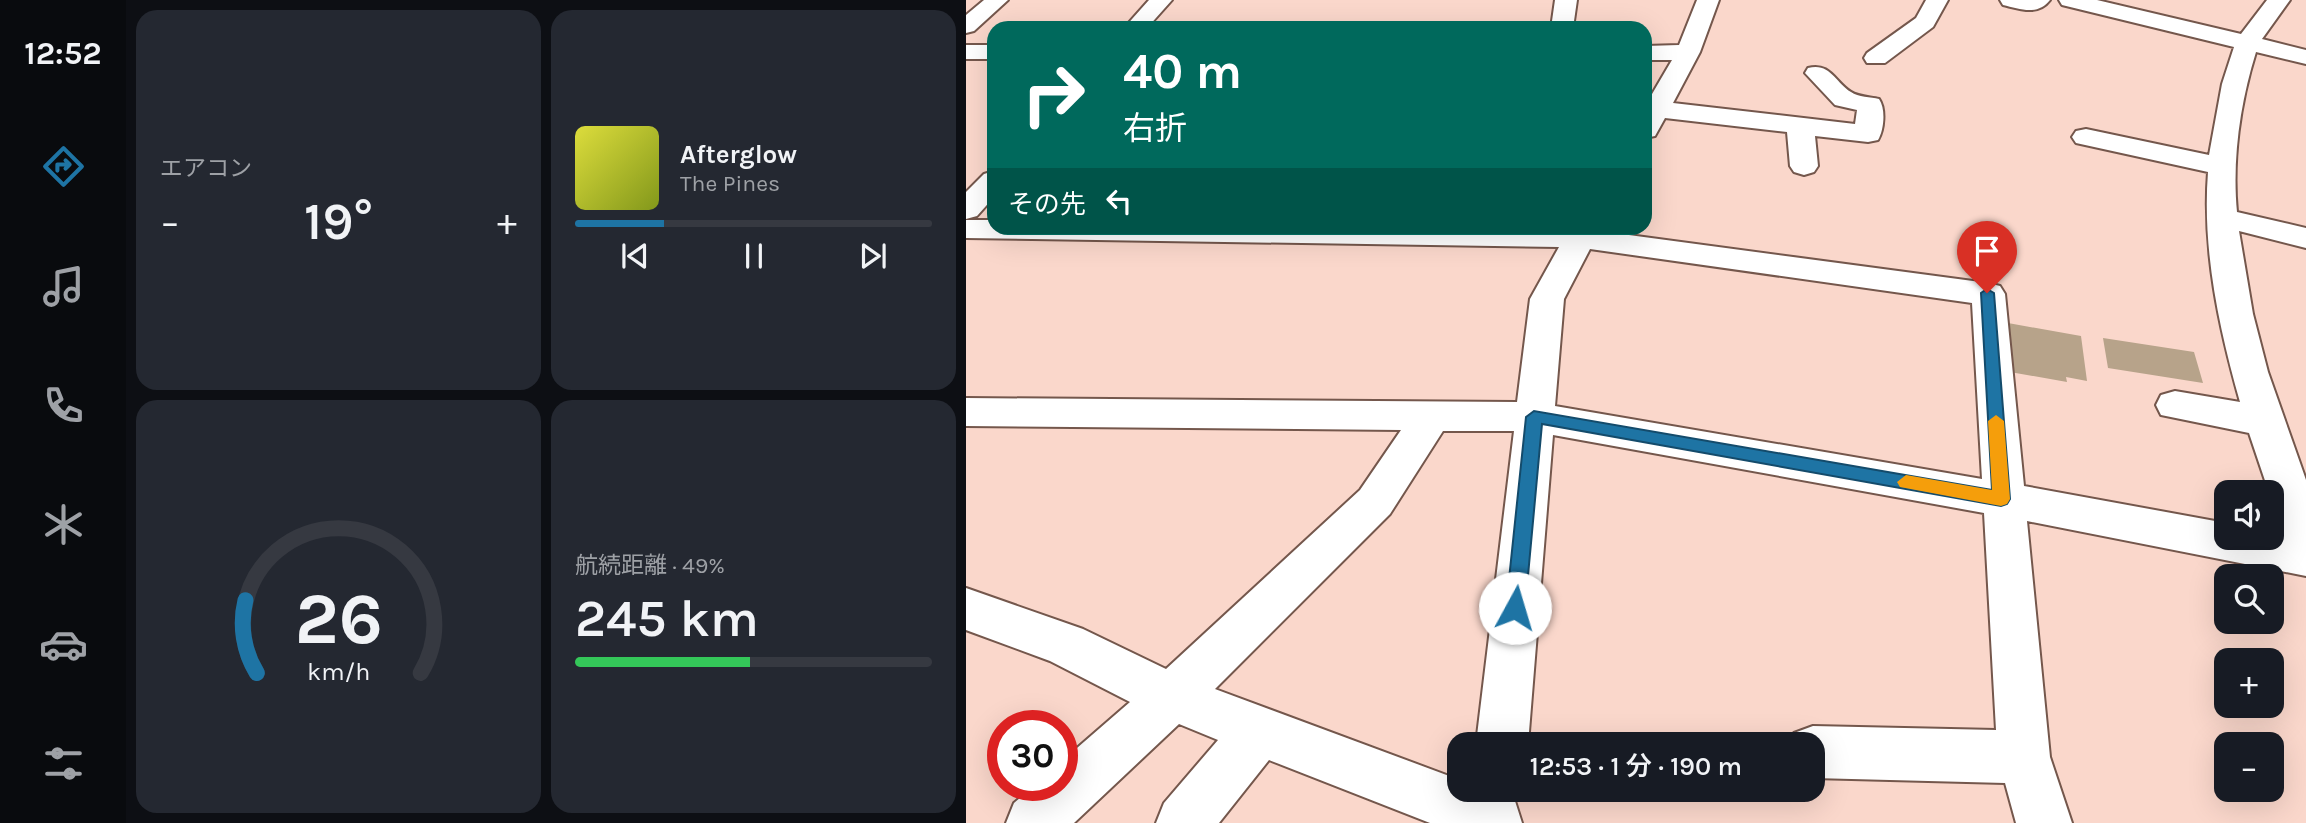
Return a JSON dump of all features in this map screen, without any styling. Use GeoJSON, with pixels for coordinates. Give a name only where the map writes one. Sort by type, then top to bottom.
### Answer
{"type":"FeatureCollection","features":[{"type":"Feature","properties":{"kind":"street"},"geometry":{"type":"LineString","coordinates":[[966,26],[997,0]]}},
{"type":"Feature","properties":{"kind":"street"},"geometry":{"type":"LineString","coordinates":[[1142,21],[1161,0]]}},
{"type":"Feature","properties":{"kind":"street"},"geometry":{"type":"LineString","coordinates":[[1563,21],[1566,0]]}},
{"type":"Feature","properties":{"kind":"street"},"geometry":{"type":"LineString","coordinates":[[1652,118],[1688,52],[1708,0]]}},
{"type":"Feature","properties":{"kind":"street"},"geometry":{"type":"LineString","coordinates":[[1876,58],[1925,22],[1937,0]]}},
{"type":"Feature","properties":{"kind":"street"},"geometry":{"type":"LineString","coordinates":[[2011,0],[2034,4],[2039,0]]}},
{"type":"Feature","properties":{"kind":"street"},"geometry":{"type":"LineString","coordinates":[[2279,0],[2248,43],[2230,100],[2223,167],[2222,218],[2238,319],[2265,421],[2306,537]]}},
{"type":"Feature","properties":{"kind":"street"},"geometry":{"type":"LineString","coordinates":[[2084,2],[2306,57]]}},
{"type":"Feature","properties":{"kind":"street"},"geometry":{"type":"LineString","coordinates":[[966,52],[987,52]]}},
{"type":"Feature","properties":{"kind":"street"},"geometry":{"type":"LineString","coordinates":[[1652,53],[1688,52]]}},
{"type":"Feature","properties":{"kind":"street"},"geometry":{"type":"LineString","coordinates":[[1652,120],[1800,126],[1868,134],[1870,105],[1844,100],[1817,73]]}},
{"type":"Feature","properties":{"kind":"street"},"geometry":{"type":"LineString","coordinates":[[1800,126],[1804,166]]}},
{"type":"Feature","properties":{"kind":"street"},"geometry":{"type":"LineString","coordinates":[[2086,137],[2223,167]]}},
{"type":"Feature","properties":{"kind":"street"},"geometry":{"type":"LineString","coordinates":[[966,210],[987,188]]}},
{"type":"Feature","properties":{"kind":"street"},"geometry":{"type":"LineString","coordinates":[[2222,218],[2306,238]]}},
{"type":"Feature","properties":{"kind":"street"},"geometry":{"type":"LineString","coordinates":[[966,229],[987,229]]}},
{"type":"Feature","properties":{"kind":"street"},"geometry":{"type":"LineString","coordinates":[[1503,732],[1546,299],[1581,235]]}},
{"type":"Feature","properties":{"kind":"street"},"geometry":{"type":"LineString","coordinates":[[1596,235],[1987,293],[2001,499],[2024,757],[2044,823]]}},
{"type":"Feature","properties":{"kind":"street"},"geometry":{"type":"LineString","coordinates":[[2175,405],[2265,421]]}},
{"type":"Feature","properties":{"kind":"street"},"geometry":{"type":"LineString","coordinates":[[966,412],[1534,417],[2001,499],[2306,557]]}},
{"type":"Feature","properties":{"kind":"street"},"geometry":{"type":"LineString","coordinates":[[1034,823],[1172,697],[1375,502],[1432,416]]}},
{"type":"Feature","properties":{"kind":"street"},"geometry":{"type":"LineString","coordinates":[[966,609],[1066,645],[1172,697],[1496,811]]}},
{"type":"Feature","properties":{"kind":"street"},"geometry":{"type":"LineString","coordinates":[[1184,823],[1260,730]]}},
{"type":"Feature","properties":{"kind":"street"},"geometry":{"type":"LineString","coordinates":[[1825,752],[2024,757]]}},
{"type":"Feature","properties":{"kind":"building"},"geometry":{"type":"Polygon","coordinates":[[[2008,323],[2081,336],[2087,381],[2066,377],[2067,382],[2010,372],[2008,323]]]}},
{"type":"Feature","properties":{"kind":"building"},"geometry":{"type":"Polygon","coordinates":[[[2103,338],[2194,352],[2203,383],[2108,368],[2103,338]]]}},
{"type":"Feature","properties":{"kind":"slow traffic"},"geometry":{"type":"LineString","coordinates":[[1906,482],[2001,499],[1996,421]]}},
{"type":"Feature","properties":{"kind":"route"},"geometry":{"type":"LineString","coordinates":[[1515,608],[1534,417],[2001,499],[1987,293]]}}]}
